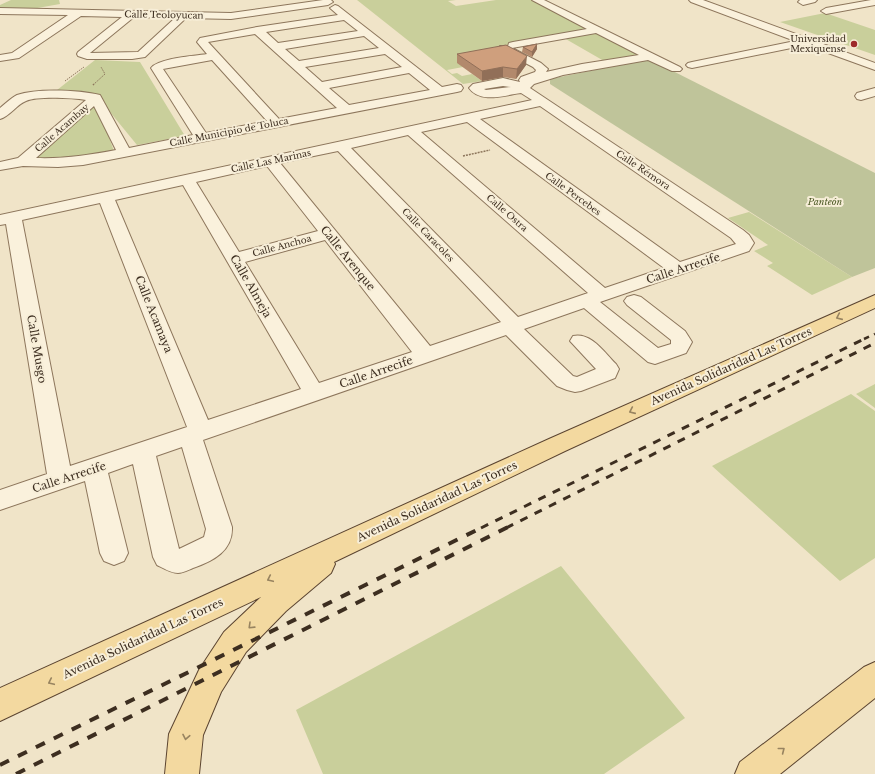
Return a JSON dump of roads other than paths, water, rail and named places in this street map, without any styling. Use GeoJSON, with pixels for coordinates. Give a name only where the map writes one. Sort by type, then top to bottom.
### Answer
{"type":"FeatureCollection","features":[{"type":"Feature","properties":{"kind":"main road","name":"Avenida Solidaridad Las Torres"},"geometry":{"type":"LineString","coordinates":[[0,705],[557,446],[875,301]]}},
{"type":"Feature","properties":{"kind":"main road"},"geometry":{"type":"LineString","coordinates":[[182,774],[186,734],[210,681],[235,642],[276,602],[343,545]]}},
{"type":"Feature","properties":{"kind":"main road"},"geometry":{"type":"LineString","coordinates":[[752,774],[875,678]]}},
{"type":"Feature","properties":{"kind":"street"},"geometry":{"type":"LineString","coordinates":[[0,3],[7,0]]}},
{"type":"Feature","properties":{"kind":"street"},"geometry":{"type":"LineString","coordinates":[[537,0],[676,69]]}},
{"type":"Feature","properties":{"kind":"street"},"geometry":{"type":"LineString","coordinates":[[694,0],[875,61]]}},
{"type":"Feature","properties":{"kind":"street"},"geometry":{"type":"LineString","coordinates":[[707,0],[806,42],[875,67]]}},
{"type":"Feature","properties":{"kind":"street"},"geometry":{"type":"LineString","coordinates":[[327,1],[438,91]]}},
{"type":"Feature","properties":{"kind":"street","name":"Calle Teoloyucan"},"geometry":{"type":"LineString","coordinates":[[0,11],[210,16],[246,14],[327,1]]}},
{"type":"Feature","properties":{"kind":"street"},"geometry":{"type":"LineString","coordinates":[[826,11],[875,2]]}},
{"type":"Feature","properties":{"kind":"street"},"geometry":{"type":"LineString","coordinates":[[103,14],[117,3]]}},
{"type":"Feature","properties":{"kind":"street"},"geometry":{"type":"LineString","coordinates":[[54,12],[65,4]]}},
{"type":"Feature","properties":{"kind":"street"},"geometry":{"type":"LineString","coordinates":[[210,16],[220,5]]}},
{"type":"Feature","properties":{"kind":"street"},"geometry":{"type":"LineString","coordinates":[[238,5],[246,14]]}},
{"type":"Feature","properties":{"kind":"street"},"geometry":{"type":"LineString","coordinates":[[156,15],[165,6]]}},
{"type":"Feature","properties":{"kind":"street"},"geometry":{"type":"LineString","coordinates":[[11,22],[28,12]]}},
{"type":"Feature","properties":{"kind":"street"},"geometry":{"type":"LineString","coordinates":[[0,58],[12,57],[18,54],[78,13]]}},
{"type":"Feature","properties":{"kind":"street"},"geometry":{"type":"LineString","coordinates":[[131,14],[82,54],[96,58],[141,55],[184,15]]}},
{"type":"Feature","properties":{"kind":"street"},"geometry":{"type":"LineString","coordinates":[[276,123],[216,56],[202,44],[204,40],[257,30],[346,17]]}},
{"type":"Feature","properties":{"kind":"street"},"geometry":{"type":"LineString","coordinates":[[257,30],[346,109]]}},
{"type":"Feature","properties":{"kind":"street"},"geometry":{"type":"LineString","coordinates":[[521,86],[539,74],[542,69],[509,46],[598,30]]}},
{"type":"Feature","properties":{"kind":"street"},"geometry":{"type":"LineString","coordinates":[[275,47],[365,33]]}},
{"type":"Feature","properties":{"kind":"street"},"geometry":{"type":"LineString","coordinates":[[692,66],[806,42]]}},
{"type":"Feature","properties":{"kind":"street"},"geometry":{"type":"LineString","coordinates":[[296,65],[387,50]]}},
{"type":"Feature","properties":{"kind":"street"},"geometry":{"type":"LineString","coordinates":[[0,54],[18,54]]}},
{"type":"Feature","properties":{"kind":"street"},"geometry":{"type":"LineString","coordinates":[[202,138],[157,70],[158,66],[161,65],[216,56]]}},
{"type":"Feature","properties":{"kind":"street"},"geometry":{"type":"LineString","coordinates":[[521,86],[553,73],[650,56]]}},
{"type":"Feature","properties":{"kind":"street"},"geometry":{"type":"LineString","coordinates":[[562,62],[587,58],[600,65]]}},
{"type":"Feature","properties":{"kind":"street"},"geometry":{"type":"LineString","coordinates":[[319,86],[411,69]]}},
{"type":"Feature","properties":{"kind":"street","name":"Calle Rémora"},"geometry":{"type":"LineString","coordinates":[[521,86],[542,102],[743,239]]}},
{"type":"Feature","properties":{"kind":"street","name":"Calle Municipio de Toluca"},"geometry":{"type":"LineString","coordinates":[[0,166],[23,162],[70,163],[456,88]]}},
{"type":"Feature","properties":{"kind":"street"},"geometry":{"type":"LineString","coordinates":[[868,101],[875,92]]}},
{"type":"Feature","properties":{"kind":"street","name":"Calle Acambay"},"geometry":{"type":"LineString","coordinates":[[0,114],[22,98],[31,96],[80,96],[96,98]]}},
{"type":"Feature","properties":{"kind":"street"},"geometry":{"type":"LineString","coordinates":[[96,98],[125,153]]}},
{"type":"Feature","properties":{"kind":"street","name":"Calle Acambay"},"geometry":{"type":"LineString","coordinates":[[23,162],[96,98]]}},
{"type":"Feature","properties":{"kind":"street","name":"Calle Las Marinas"},"geometry":{"type":"LineString","coordinates":[[7,219],[542,102]]}},
{"type":"Feature","properties":{"kind":"street","name":"Calle Percebes"},"geometry":{"type":"LineString","coordinates":[[469,118],[677,269]]}},
{"type":"Feature","properties":{"kind":"street","name":"Calle Ostra"},"geometry":{"type":"LineString","coordinates":[[411,131],[446,161],[595,298],[655,357],[680,348],[682,342],[678,336],[634,301]]}},
{"type":"Feature","properties":{"kind":"street","name":"Calle Caracoles"},"geometry":{"type":"LineString","coordinates":[[341,146],[565,381],[575,386],[607,373],[608,369],[580,342]]}},
{"type":"Feature","properties":{"kind":"street","name":"Calle Arenque"},"geometry":{"type":"LineString","coordinates":[[271,161],[426,355]]}},
{"type":"Feature","properties":{"kind":"street","name":"Calle Almeja"},"geometry":{"type":"LineString","coordinates":[[187,179],[314,393]]}},
{"type":"Feature","properties":{"kind":"street","name":"Calle Acamaya"},"geometry":{"type":"LineString","coordinates":[[106,197],[195,434],[219,527],[219,536],[216,543],[209,548],[178,561],[172,560],[168,557],[143,452]]}},
{"type":"Feature","properties":{"kind":"street","name":"Calle Musgo"},"geometry":{"type":"LineString","coordinates":[[7,219],[60,480]]}},
{"type":"Feature","properties":{"kind":"street","name":"Calle Anchoa"},"geometry":{"type":"LineString","coordinates":[[235,259],[328,234]]}},
{"type":"Feature","properties":{"kind":"street","name":"Calle Arrecife"},"geometry":{"type":"LineString","coordinates":[[0,500],[95,469],[677,269],[736,251],[745,244],[743,239]]}},
{"type":"Feature","properties":{"kind":"street"},"geometry":{"type":"LineString","coordinates":[[95,469],[114,553]]}},
{"type":"Feature","properties":{"kind":"railway"},"geometry":{"type":"LineString","coordinates":[[864,339],[875,334]]}},
{"type":"Feature","properties":{"kind":"railway"},"geometry":{"type":"LineString","coordinates":[[481,528],[866,338]]}},
{"type":"Feature","properties":{"kind":"railway"},"geometry":{"type":"LineString","coordinates":[[506,528],[875,343]]}},
{"type":"Feature","properties":{"kind":"railway"},"geometry":{"type":"LineString","coordinates":[[0,765],[483,527]]}},
{"type":"Feature","properties":{"kind":"railway"},"geometry":{"type":"LineString","coordinates":[[16,774],[508,527]]}},
{"type":"Feature","properties":{"kind":"place","name":"Universidad Mexiquense"},"geometry":{"type":"Point","coordinates":[854,44]}},
{"type":"Feature","properties":{"kind":"park label","name":"Panteón"},"geometry":{"type":"Point","coordinates":[825,202]}}]}
